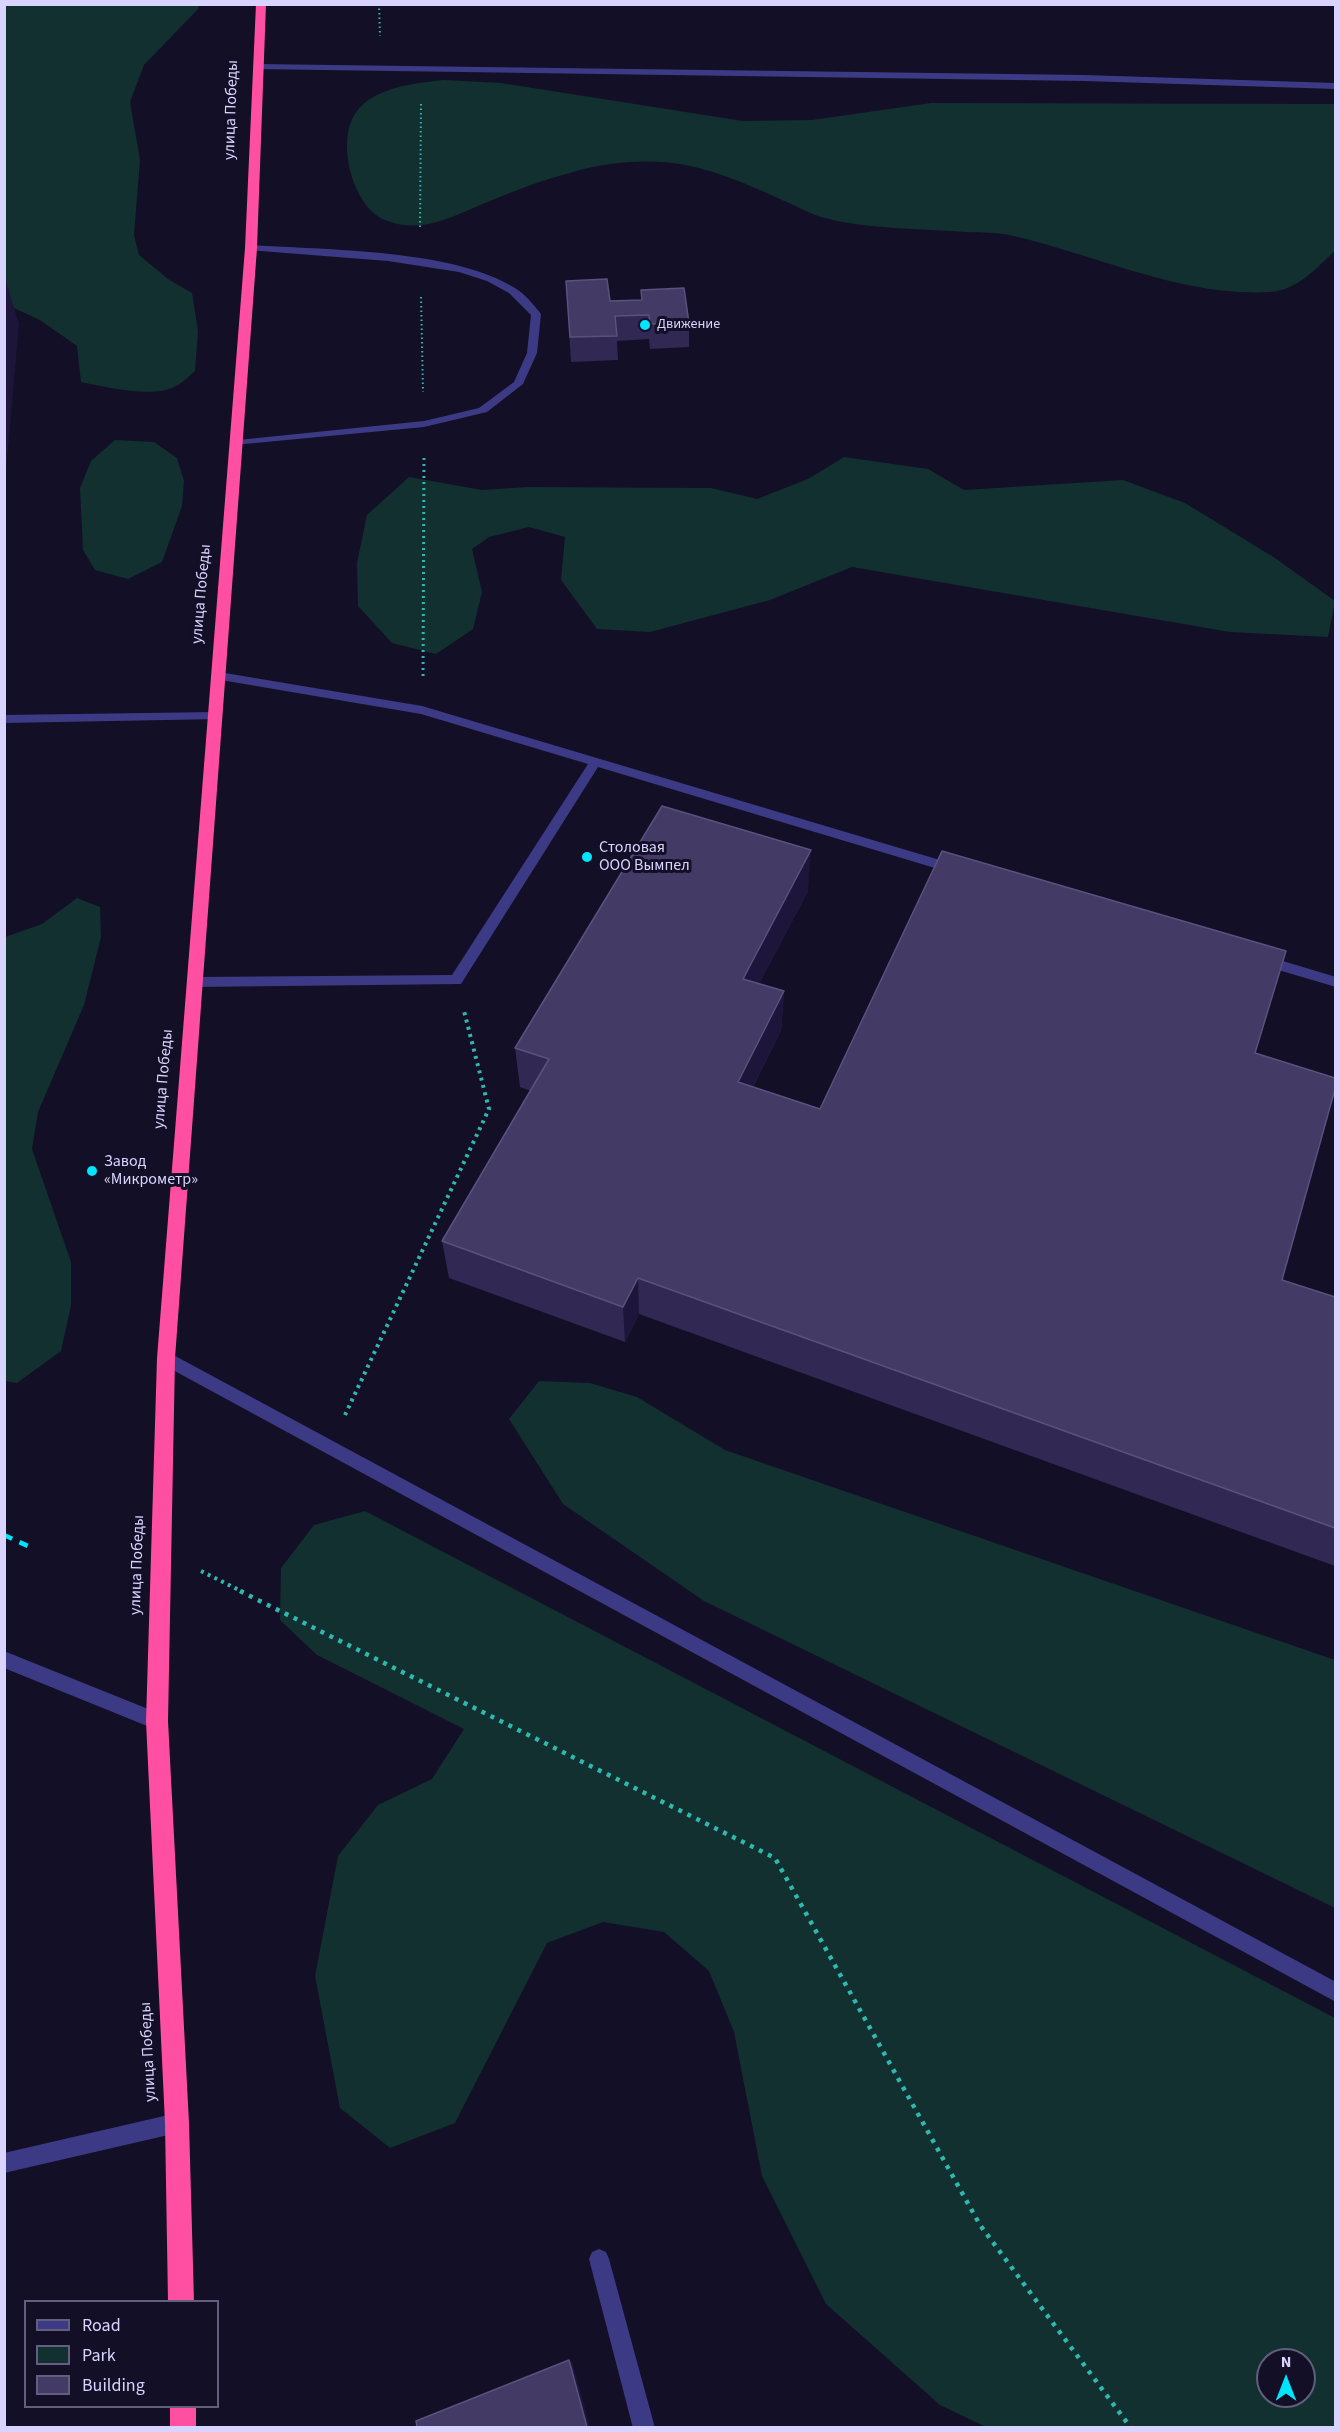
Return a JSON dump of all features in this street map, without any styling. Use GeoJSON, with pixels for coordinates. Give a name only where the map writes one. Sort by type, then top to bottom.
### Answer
{"type":"FeatureCollection","features":[{"type":"Feature","properties":{"kind":"highway","name":"улица Победы"},"geometry":{"type":"LineString","coordinates":[[181,2300],[177,2123],[157,1721],[163,1552],[166,1358],[238,443],[251,248],[261,4]]}},
{"type":"Feature","properties":{"kind":"highway"},"geometry":{"type":"LineString","coordinates":[[183,2408],[183,2427]]}},
{"type":"Feature","properties":{"kind":"street"},"geometry":{"type":"LineString","coordinates":[[257,67],[1084,78],[1335,86]]}},
{"type":"Feature","properties":{"kind":"street"},"geometry":{"type":"LineString","coordinates":[[238,443],[424,424],[483,410],[518,384],[532,353],[536,314],[513,291],[479,274],[420,262],[251,248]]}},
{"type":"Feature","properties":{"kind":"street"},"geometry":{"type":"LineString","coordinates":[[219,676],[422,710],[971,873]]}},
{"type":"Feature","properties":{"kind":"street"},"geometry":{"type":"LineString","coordinates":[[4,719],[216,716]]}},
{"type":"Feature","properties":{"kind":"street"},"geometry":{"type":"LineString","coordinates":[[195,982],[456,980],[595,762]]}},
{"type":"Feature","properties":{"kind":"street"},"geometry":{"type":"LineString","coordinates":[[1244,954],[1335,982]]}},
{"type":"Feature","properties":{"kind":"street"},"geometry":{"type":"LineString","coordinates":[[166,1358],[1335,1993]]}},
{"type":"Feature","properties":{"kind":"street"},"geometry":{"type":"LineString","coordinates":[[4,1659],[157,1721]]}},
{"type":"Feature","properties":{"kind":"street"},"geometry":{"type":"LineString","coordinates":[[4,2163],[177,2123]]}},
{"type":"Feature","properties":{"kind":"street"},"geometry":{"type":"LineString","coordinates":[[599,2259],[644,2427]]}},
{"type":"Feature","properties":{"kind":"path"},"geometry":{"type":"LineString","coordinates":[[379,4],[382,69],[421,98],[420,262],[424,424],[422,710]]}},
{"type":"Feature","properties":{"kind":"path"},"geometry":{"type":"LineString","coordinates":[[330,1446],[489,1109],[456,980]]}},
{"type":"Feature","properties":{"kind":"path"},"geometry":{"type":"LineString","coordinates":[[163,1552],[775,1858],[980,2225],[1131,2427]]}},
{"type":"Feature","properties":{"kind":"green space"},"geometry":{"type":"Polygon","coordinates":[[[5,5],[199,5],[198,9],[144,65],[130,102],[140,160],[134,235],[139,255],[168,279],[192,293],[198,331],[195,371],[176,386],[155,392],[142,392],[81,382],[77,346],[40,320],[5,304],[5,5]]]}},
{"type":"Feature","properties":{"kind":"green space"},"geometry":{"type":"Polygon","coordinates":[[[444,80],[501,83],[743,121],[812,120],[931,103],[1335,104],[1335,251],[1298,283],[1280,290],[1236,292],[1203,288],[1004,234],[893,228],[837,221],[816,215],[708,170],[650,162],[615,163],[581,170],[530,186],[452,217],[426,224],[412,226],[385,220],[374,213],[364,202],[351,173],[347,141],[355,114],[363,105],[383,92],[408,85],[444,80]]]}},
{"type":"Feature","properties":{"kind":"green space"},"geometry":{"type":"Polygon","coordinates":[[[115,440],[154,442],[177,458],[184,481],[182,506],[162,562],[128,579],[95,570],[83,550],[80,488],[91,461],[115,440]]]}},
{"type":"Feature","properties":{"kind":"green space"},"geometry":{"type":"Polygon","coordinates":[[[844,457],[928,469],[964,490],[1123,480],[1185,503],[1275,558],[1335,601],[1328,637],[1230,632],[852,567],[770,600],[650,632],[597,629],[561,580],[565,537],[529,527],[489,537],[472,549],[482,592],[473,629],[436,654],[392,643],[358,606],[357,563],[367,515],[409,477],[482,490],[528,487],[711,488],[757,499],[808,479],[844,457]]]}},
{"type":"Feature","properties":{"kind":"green space"},"geometry":{"type":"Polygon","coordinates":[[[77,898],[100,907],[101,937],[84,1005],[38,1112],[32,1149],[71,1262],[71,1305],[61,1351],[17,1383],[4,1381],[5,937],[42,924],[77,898]]]}},
{"type":"Feature","properties":{"kind":"green space"},"geometry":{"type":"Polygon","coordinates":[[[539,1381],[590,1383],[637,1397],[725,1450],[1335,1660],[1335,1908],[704,1601],[563,1504],[509,1419],[539,1381]]]}},
{"type":"Feature","properties":{"kind":"green space"},"geometry":{"type":"Polygon","coordinates":[[[365,1511],[1335,2018],[1335,2427],[986,2427],[940,2405],[826,2304],[762,2176],[734,2032],[709,1971],[664,1932],[603,1922],[547,1943],[455,2123],[390,2148],[340,2108],[315,1976],[338,1856],[378,1805],[432,1779],[464,1729],[317,1655],[280,1620],[281,1568],[314,1525],[365,1511]]]}},
{"type":"Feature","properties":{"kind":"building"},"geometry":{"type":"Polygon","coordinates":[[[607,279],[610,301],[642,300],[641,290],[684,288],[689,323],[650,324],[649,315],[615,316],[617,336],[570,337],[566,281],[607,279]]]}},
{"type":"Feature","properties":{"kind":"building"},"geometry":{"type":"Polygon","coordinates":[[[662,806],[811,850],[743,979],[784,991],[738,1082],[820,1109],[942,851],[1286,951],[1255,1053],[1335,1078],[1335,1089],[1282,1280],[1335,1297],[1335,1528],[638,1278],[623,1307],[442,1241],[549,1059],[515,1048],[662,806]]]}},
{"type":"Feature","properties":{"kind":"building"},"geometry":{"type":"Polygon","coordinates":[[[569,2360],[587,2427],[417,2427],[416,2421],[569,2360]]]}},
{"type":"Feature","properties":{"kind":"railway"},"geometry":{"type":"LineString","coordinates":[[4,1535],[28,1546]]}},
{"type":"Feature","properties":{"kind":"place","name":"Движение"},"geometry":{"type":"Point","coordinates":[645,325]}},
{"type":"Feature","properties":{"kind":"place","name":"Столовая ООО Вымпел"},"geometry":{"type":"Point","coordinates":[587,857]}},
{"type":"Feature","properties":{"kind":"place","name":"Завод «Микрометр»"},"geometry":{"type":"Point","coordinates":[92,1171]}}]}
